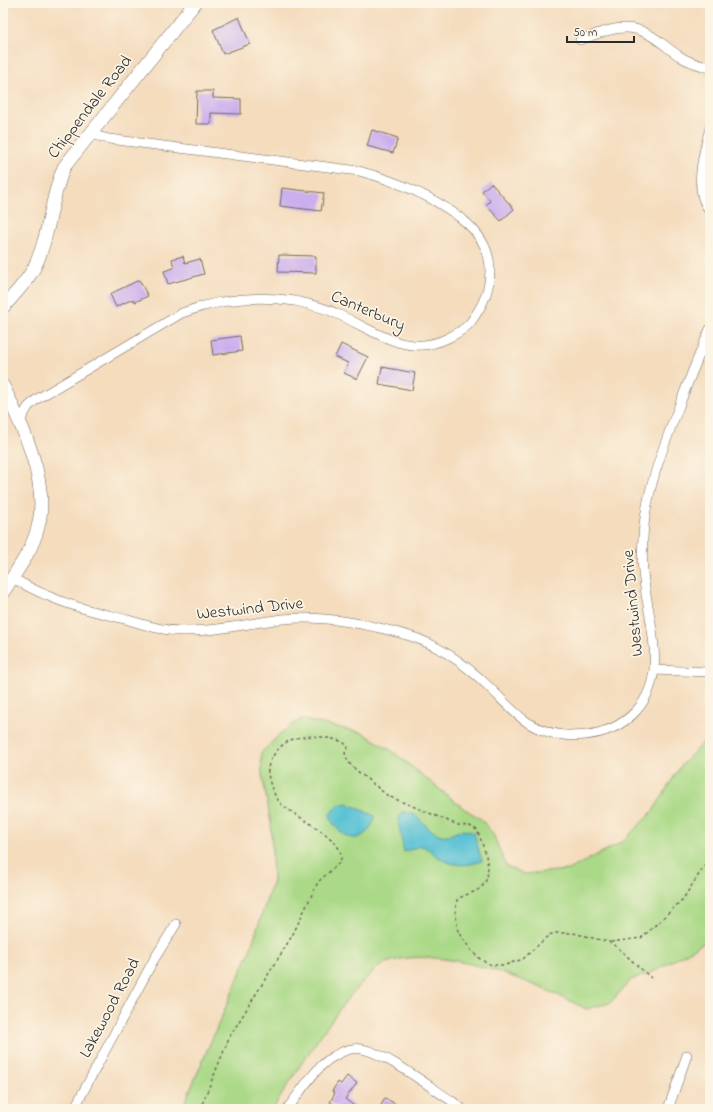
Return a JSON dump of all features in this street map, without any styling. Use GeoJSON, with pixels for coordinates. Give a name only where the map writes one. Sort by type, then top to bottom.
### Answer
{"type":"FeatureCollection","features":[{"type":"Feature","properties":{"kind":"street","name":"Chippendale Road"},"geometry":{"type":"LineString","coordinates":[[3,307],[25,282],[34,268],[45,239],[57,183],[64,167],[195,3]]}},
{"type":"Feature","properties":{"kind":"street"},"geometry":{"type":"LineString","coordinates":[[580,40],[607,31],[624,28],[638,31],[652,35],[691,62],[710,68]]}},
{"type":"Feature","properties":{"kind":"street"},"geometry":{"type":"LineString","coordinates":[[710,128],[701,163],[702,196],[710,211]]}},
{"type":"Feature","properties":{"kind":"street","name":"Canterbury"},"geometry":{"type":"LineString","coordinates":[[20,421],[28,407],[37,399],[182,313],[197,307],[214,303],[240,300],[295,301],[334,312],[391,340],[413,346],[428,346],[454,335],[466,327],[483,304],[488,290],[490,264],[480,236],[468,224],[435,201],[385,178],[359,171],[109,139],[90,134]]}},
{"type":"Feature","properties":{"kind":"street","name":"Westwind Drive"},"geometry":{"type":"LineString","coordinates":[[12,578],[44,595],[70,604],[166,630],[210,630],[283,619],[306,618],[335,621],[413,637],[453,657],[486,684],[526,722],[540,729],[572,736],[588,735],[613,728],[636,711],[650,687],[654,670],[655,649],[642,557],[643,534],[647,509],[662,450],[710,329]]}},
{"type":"Feature","properties":{"kind":"street"},"geometry":{"type":"LineString","coordinates":[[3,386],[20,421],[36,470],[41,500],[37,531],[29,551],[3,592]]}},
{"type":"Feature","properties":{"kind":"street"},"geometry":{"type":"LineString","coordinates":[[654,670],[710,672]]}},
{"type":"Feature","properties":{"kind":"street","name":"Lakewood Road"},"geometry":{"type":"LineString","coordinates":[[74,1109],[153,961],[176,924]]}},
{"type":"Feature","properties":{"kind":"street"},"geometry":{"type":"LineString","coordinates":[[287,1109],[318,1070],[330,1058],[351,1049],[362,1049],[384,1058],[452,1101],[462,1109]]}},
{"type":"Feature","properties":{"kind":"street"},"geometry":{"type":"LineString","coordinates":[[668,1109],[687,1055]]}},
{"type":"Feature","properties":{"kind":"path"},"geometry":{"type":"LineString","coordinates":[[200,1109],[230,1036],[292,936],[318,882],[342,859],[339,849],[334,842],[324,833],[282,804],[271,787],[268,772],[269,763],[280,747],[296,737],[321,736],[345,744],[348,747],[344,752],[348,762],[388,796],[458,825],[470,826],[477,830],[489,870],[483,886],[479,890],[457,900],[455,910],[458,932],[471,950],[481,960],[492,965],[505,965],[523,960],[542,940],[555,933],[573,933],[609,942],[617,947],[651,978]]}},
{"type":"Feature","properties":{"kind":"path"},"geometry":{"type":"LineString","coordinates":[[609,942],[641,938],[683,899],[710,857]]}},
{"type":"Feature","properties":{"kind":"green space"},"geometry":{"type":"Polygon","coordinates":[[[301,719],[363,733],[392,751],[463,808],[481,819],[493,834],[506,866],[524,874],[568,870],[622,842],[653,811],[680,767],[710,735],[710,939],[653,972],[631,980],[610,1003],[586,1009],[514,977],[457,961],[429,958],[403,959],[381,965],[359,986],[340,1009],[308,1054],[273,1109],[182,1109],[249,953],[273,881],[271,823],[262,775],[261,753],[281,733],[301,719]]]}},
{"type":"Feature","properties":{"kind":"water"},"geometry":{"type":"Polygon","coordinates":[[[347,803],[375,816],[373,824],[361,837],[348,837],[341,832],[332,821],[330,814],[338,805],[347,803]]]}},
{"type":"Feature","properties":{"kind":"water"},"geometry":{"type":"Polygon","coordinates":[[[402,812],[412,813],[429,829],[442,835],[464,830],[474,833],[482,861],[464,865],[453,864],[436,856],[427,848],[420,846],[404,852],[398,821],[402,812]]]}},
{"type":"Feature","properties":{"kind":"building"},"geometry":{"type":"Polygon","coordinates":[[[239,17],[250,44],[223,54],[213,30],[239,17]]]}},
{"type":"Feature","properties":{"kind":"building"},"geometry":{"type":"Polygon","coordinates":[[[197,91],[213,91],[213,98],[241,99],[241,114],[211,113],[211,124],[196,124],[197,91]]]}},
{"type":"Feature","properties":{"kind":"building"},"geometry":{"type":"Polygon","coordinates":[[[372,130],[398,138],[393,153],[367,146],[372,130]]]}},
{"type":"Feature","properties":{"kind":"building"},"geometry":{"type":"Polygon","coordinates":[[[491,183],[514,209],[501,221],[486,205],[490,201],[482,191],[491,183]]]}},
{"type":"Feature","properties":{"kind":"building"},"geometry":{"type":"Polygon","coordinates":[[[282,188],[324,193],[321,211],[280,206],[282,188]]]}},
{"type":"Feature","properties":{"kind":"building"},"geometry":{"type":"Polygon","coordinates":[[[279,255],[316,256],[316,273],[278,272],[279,255]]]}},
{"type":"Feature","properties":{"kind":"building"},"geometry":{"type":"Polygon","coordinates":[[[183,256],[185,263],[200,259],[204,274],[168,284],[164,271],[174,268],[172,259],[183,256]]]}},
{"type":"Feature","properties":{"kind":"building"},"geometry":{"type":"Polygon","coordinates":[[[139,280],[148,296],[135,302],[133,299],[116,307],[110,294],[139,280]]]}},
{"type":"Feature","properties":{"kind":"building"},"geometry":{"type":"Polygon","coordinates":[[[240,336],[242,351],[213,355],[211,340],[240,336]]]}},
{"type":"Feature","properties":{"kind":"building"},"geometry":{"type":"Polygon","coordinates":[[[341,344],[368,357],[357,379],[344,373],[348,363],[335,357],[341,344]]]}},
{"type":"Feature","properties":{"kind":"building"},"geometry":{"type":"Polygon","coordinates":[[[382,367],[415,373],[412,390],[379,384],[382,367]]]}},
{"type":"Feature","properties":{"kind":"building"},"geometry":{"type":"Polygon","coordinates":[[[347,1076],[357,1083],[345,1099],[357,1108],[356,1109],[341,1109],[330,1102],[335,1093],[332,1091],[338,1082],[341,1084],[347,1076]]]}},
{"type":"Feature","properties":{"kind":"building"},"geometry":{"type":"Polygon","coordinates":[[[385,1098],[404,1109],[379,1109],[385,1098]]]}}]}
